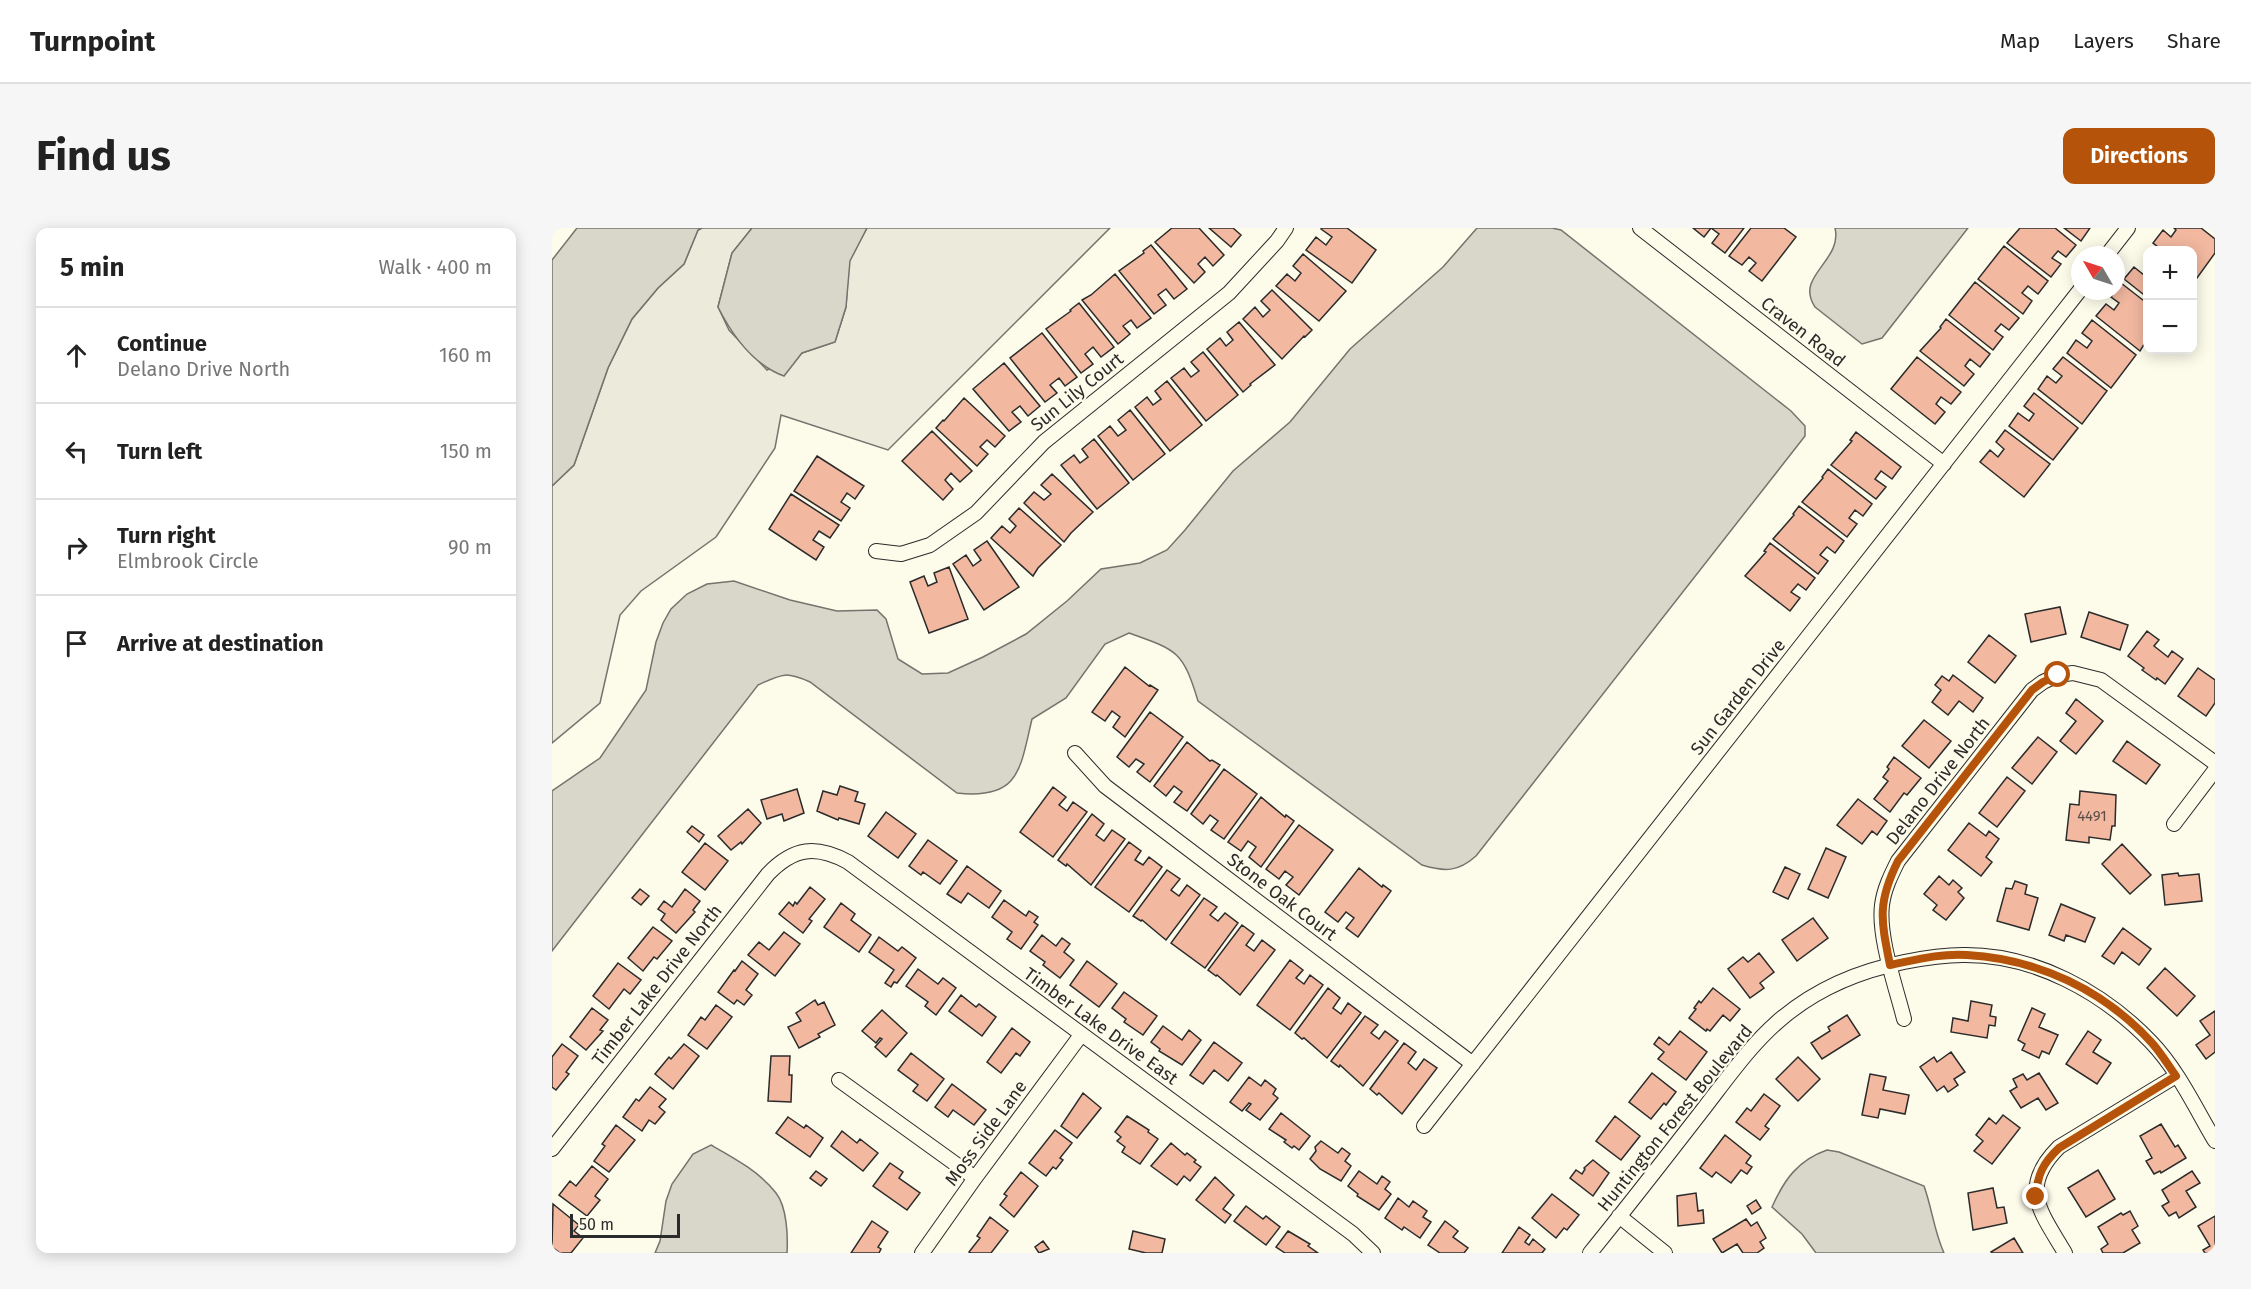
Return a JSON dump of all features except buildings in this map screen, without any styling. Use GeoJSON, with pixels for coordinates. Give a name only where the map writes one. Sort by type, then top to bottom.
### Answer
{"type":"FeatureCollection","features":[{"type":"Feature","properties":{"kind":"street","name":"Sun Lily Court"},"geometry":{"type":"LineString","coordinates":[[876,551],[901,555],[930,545],[976,513],[1044,442],[1228,293],[1277,241],[1286,228]]}},
{"type":"Feature","properties":{"kind":"street","name":"Craven Road"},"geometry":{"type":"LineString","coordinates":[[1640,228],[1944,464]]}},
{"type":"Feature","properties":{"kind":"street"},"geometry":{"type":"LineString","coordinates":[[2114,246],[2128,228]]}},
{"type":"Feature","properties":{"kind":"street","name":"Sun Garden Drive"},"geometry":{"type":"LineString","coordinates":[[1424,1126],[2072,300]]}},
{"type":"Feature","properties":{"kind":"street","name":"Delano Drive North"},"geometry":{"type":"LineString","coordinates":[[1904,1019],[1882,926],[1882,905],[1887,884],[1898,861],[2032,690],[2058,675],[2073,673],[2101,680],[2215,763]]}},
{"type":"Feature","properties":{"kind":"street","name":"Stone Oak Court"},"geometry":{"type":"LineString","coordinates":[[1075,753],[1105,786],[1473,1064]]}},
{"type":"Feature","properties":{"kind":"street"},"geometry":{"type":"LineString","coordinates":[[2174,824],[2215,770]]}},
{"type":"Feature","properties":{"kind":"street","name":"Timber Lake Drive East"},"geometry":{"type":"LineString","coordinates":[[798,852],[822,851],[848,862],[1353,1234],[1373,1253]]}},
{"type":"Feature","properties":{"kind":"street","name":"Timber Lake Drive North"},"geometry":{"type":"LineString","coordinates":[[552,1149],[768,874],[784,859],[798,852]]}},
{"type":"Feature","properties":{"kind":"street","name":"Huntington Forest Boulevard"},"geometry":{"type":"LineString","coordinates":[[1590,1253],[1762,1036],[1807,999],[1835,983],[1862,972],[1937,956],[1965,955],[2019,962],[2064,978],[2094,994],[2153,1043],[2215,1141]]}},
{"type":"Feature","properties":{"kind":"street","name":"Moss Side Lane"},"geometry":{"type":"LineString","coordinates":[[922,1253],[1081,1035]]}},
{"type":"Feature","properties":{"kind":"street"},"geometry":{"type":"LineString","coordinates":[[2065,1253],[2041,1212],[2036,1197],[2037,1178],[2047,1159],[2059,1148],[2176,1076]]}},
{"type":"Feature","properties":{"kind":"street"},"geometry":{"type":"LineString","coordinates":[[839,1080],[975,1178]]}},
{"type":"Feature","properties":{"kind":"street"},"geometry":{"type":"LineString","coordinates":[[1619,1216],[1665,1253]]}},
{"type":"Feature","properties":{"kind":"shaded area"},"geometry":{"type":"Polygon","coordinates":[[[577,228],[702,228],[698,230],[684,264],[658,288],[632,319],[608,368],[574,465],[552,486],[552,260],[577,228]]]}},
{"type":"Feature","properties":{"kind":"shaded area"},"geometry":{"type":"Polygon","coordinates":[[[702,228],[752,228],[732,253],[718,307],[729,330],[767,370],[802,353],[835,342],[846,307],[849,261],[867,228],[1110,228],[888,450],[781,415],[775,448],[716,537],[641,591],[620,615],[600,703],[552,743],[552,486],[574,465],[608,368],[632,319],[658,288],[684,264],[698,230],[702,228]]]}},
{"type":"Feature","properties":{"kind":"shaded area"},"geometry":{"type":"Polygon","coordinates":[[[752,228],[867,228],[850,261],[846,307],[835,342],[802,353],[784,376],[763,365],[745,348],[718,307],[732,253],[752,228]]]}},
{"type":"Feature","properties":{"kind":"shaded area"},"geometry":{"type":"Polygon","coordinates":[[[1477,228],[1561,230],[1791,411],[1805,426],[1805,436],[1476,856],[1463,865],[1451,869],[1422,865],[1198,701],[1188,672],[1176,655],[1158,644],[1129,633],[1105,644],[1066,698],[1032,719],[1020,766],[1014,777],[1005,786],[978,794],[957,793],[810,682],[795,676],[784,675],[758,685],[552,951],[552,791],[600,758],[646,690],[656,642],[663,623],[671,609],[687,594],[707,584],[734,581],[790,600],[837,611],[877,610],[886,619],[898,659],[922,674],[948,673],[983,657],[1026,634],[1067,601],[1101,569],[1140,563],[1167,550],[1233,471],[1290,422],[1350,349],[1443,267],[1477,228]]]}},
{"type":"Feature","properties":{"kind":"shaded area"},"geometry":{"type":"Polygon","coordinates":[[[1835,228],[1968,228],[1882,338],[1862,344],[1815,307],[1810,296],[1810,286],[1814,277],[1827,259],[1836,240],[1835,228]]]}},
{"type":"Feature","properties":{"kind":"shaded area"},"geometry":{"type":"Polygon","coordinates":[[[711,1145],[754,1172],[776,1193],[785,1214],[787,1253],[655,1253],[660,1241],[666,1201],[672,1184],[693,1154],[711,1145]]]}},
{"type":"Feature","properties":{"kind":"shaded area"},"geometry":{"type":"Polygon","coordinates":[[[1827,1150],[1839,1152],[1924,1186],[1944,1253],[1816,1253],[1802,1234],[1772,1207],[1793,1172],[1808,1159],[1827,1150]]]}},
{"type":"Feature","properties":{"kind":"route"},"geometry":{"type":"LineString","coordinates":[[2036,1197],[2037,1178],[2047,1159],[2059,1148],[2176,1076],[2153,1043],[2122,1015],[2094,994],[2040,968],[2019,962],[1965,955],[1937,956],[1890,965],[1882,926],[1882,905],[1887,884],[1898,861],[2032,690],[2058,675]]}}]}
